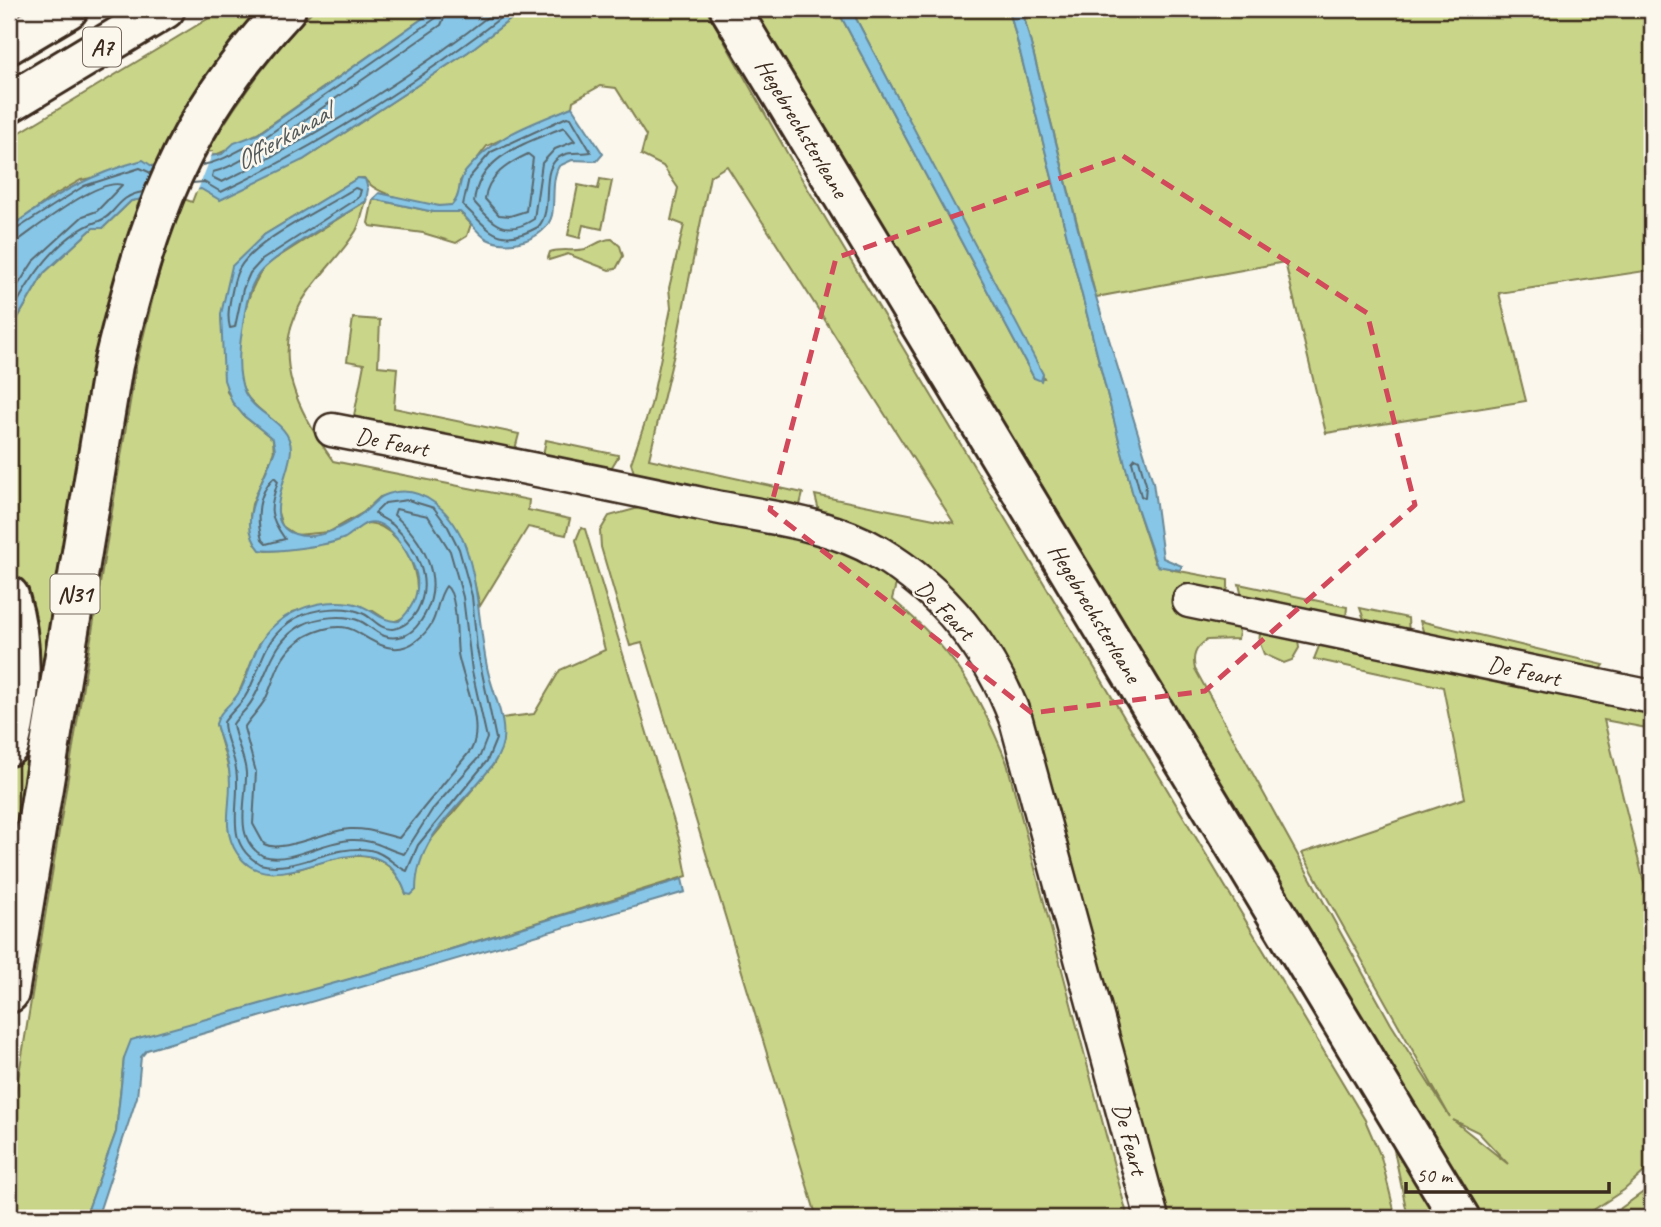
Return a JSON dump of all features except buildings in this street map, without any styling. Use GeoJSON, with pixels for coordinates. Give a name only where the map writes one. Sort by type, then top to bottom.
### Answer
{"type":"FeatureCollection","features":[{"type":"Feature","properties":{"kind":"main road","name":"A7"},"geometry":{"type":"LineString","coordinates":[[9,44],[68,9]]}},
{"type":"Feature","properties":{"kind":"main road","name":"A7"},"geometry":{"type":"LineString","coordinates":[[9,103],[165,9]]}},
{"type":"Feature","properties":{"kind":"main road","name":"N31"},"geometry":{"type":"LineString","coordinates":[[9,993],[113,365],[136,267],[178,158],[210,103],[250,48],[286,9]]}},
{"type":"Feature","properties":{"kind":"main road","name":"Hegebrechsterleane"},"geometry":{"type":"LineString","coordinates":[[730,9],[1460,1218]]}},
{"type":"Feature","properties":{"kind":"main road"},"geometry":{"type":"LineString","coordinates":[[9,596],[15,615],[20,685],[9,746]]}},
{"type":"Feature","properties":{"kind":"street","name":"De Feart"},"geometry":{"type":"LineString","coordinates":[[332,430],[534,468],[823,529],[876,551],[932,592],[953,613],[987,659],[1016,720],[1152,1218]]}},
{"type":"Feature","properties":{"kind":"street","name":"De Feart"},"geometry":{"type":"LineString","coordinates":[[1189,601],[1652,698]]}},
{"type":"Feature","properties":{"kind":"highlighted area"},"geometry":{"type":"Polygon","coordinates":[[[1123,156],[1367,313],[1415,505],[1205,691],[1032,713],[770,510],[836,258],[1123,156]]]}},
{"type":"Feature","properties":{"kind":"green space"},"geometry":{"type":"Polygon","coordinates":[[[224,9],[270,9],[157,165],[81,180],[51,197],[9,230],[9,139],[224,9]]]}},
{"type":"Feature","properties":{"kind":"green space"},"geometry":{"type":"Polygon","coordinates":[[[314,9],[436,9],[257,134],[211,156],[212,152],[207,152],[243,95],[284,42],[314,9]]]}},
{"type":"Feature","properties":{"kind":"green space"},"geometry":{"type":"Polygon","coordinates":[[[524,9],[706,9],[799,174],[1365,1120],[1381,1157],[1396,1218],[1161,1218],[984,631],[821,519],[815,495],[954,523],[727,166],[710,176],[674,354],[649,459],[803,493],[798,513],[636,479],[631,463],[651,405],[671,308],[669,288],[684,225],[671,220],[678,188],[663,166],[641,155],[646,136],[616,88],[600,86],[573,101],[572,107],[487,146],[460,181],[459,196],[452,205],[431,205],[404,200],[379,190],[364,178],[358,178],[264,235],[221,314],[227,392],[244,416],[273,439],[275,449],[252,504],[250,516],[255,544],[266,551],[281,550],[368,523],[383,528],[396,539],[407,554],[417,588],[414,604],[406,616],[390,622],[373,611],[328,603],[293,612],[260,642],[238,695],[216,724],[230,773],[230,786],[290,872],[341,858],[372,858],[386,864],[397,876],[406,894],[416,890],[416,867],[423,849],[496,759],[503,737],[501,718],[534,714],[560,670],[605,650],[576,540],[581,528],[585,529],[681,845],[687,876],[396,966],[146,1038],[137,1038],[124,1058],[116,1132],[85,1218],[9,1218],[9,1134],[136,366],[164,253],[184,199],[192,202],[197,189],[303,160],[468,52],[524,9]]]}},
{"type":"Feature","properties":{"kind":"green space"},"geometry":{"type":"Polygon","coordinates":[[[751,9],[837,9],[1034,378],[1044,378],[851,9],[1009,9],[1134,499],[1155,563],[1174,570],[1228,580],[1224,596],[1239,632],[1238,639],[1207,640],[1195,653],[1195,669],[1391,1024],[1450,1117],[1302,853],[1465,798],[1443,687],[1314,659],[1320,644],[1652,707],[1652,729],[1604,720],[1652,915],[1652,1165],[1624,1190],[1581,1218],[1475,1218],[751,9]],[[1453,1120],[1508,1164],[1478,1132],[1453,1120]]]}},
{"type":"Feature","properties":{"kind":"green space"},"geometry":{"type":"Polygon","coordinates":[[[1022,9],[1652,9],[1652,270],[1499,293],[1526,401],[1326,433],[1285,262],[1096,297],[1022,9]]]}},
{"type":"Feature","properties":{"kind":"green space"},"geometry":{"type":"Polygon","coordinates":[[[600,179],[612,181],[602,229],[583,225],[580,238],[568,235],[578,185],[598,189],[600,179]]]}},
{"type":"Feature","properties":{"kind":"green space"},"geometry":{"type":"Polygon","coordinates":[[[141,199],[140,202],[146,202],[9,929],[9,774],[18,745],[22,606],[9,562],[9,333],[44,273],[93,228],[103,228],[131,201],[141,199]]]}},
{"type":"Feature","properties":{"kind":"green space"},"geometry":{"type":"Polygon","coordinates":[[[373,199],[434,212],[460,212],[471,224],[467,236],[456,243],[423,233],[370,226],[368,223],[373,199]]]}},
{"type":"Feature","properties":{"kind":"green space"},"geometry":{"type":"Polygon","coordinates":[[[366,201],[356,231],[307,294],[292,324],[288,365],[293,385],[310,424],[333,461],[529,500],[528,510],[570,519],[566,535],[528,527],[480,606],[465,546],[409,493],[380,497],[364,512],[329,532],[296,535],[282,526],[277,509],[272,420],[248,397],[240,379],[238,363],[241,326],[252,290],[267,264],[366,201]]]}},
{"type":"Feature","properties":{"kind":"green space"},"geometry":{"type":"Polygon","coordinates":[[[612,239],[620,246],[623,256],[616,269],[609,270],[568,254],[549,260],[548,258],[550,252],[585,249],[612,239]]]}},
{"type":"Feature","properties":{"kind":"green space"},"geometry":{"type":"Polygon","coordinates":[[[353,318],[380,320],[378,366],[397,368],[394,408],[519,434],[514,453],[353,421],[364,364],[347,361],[353,318]]]}},
{"type":"Feature","properties":{"kind":"green space"},"geometry":{"type":"Polygon","coordinates":[[[546,440],[618,457],[608,473],[530,457],[531,452],[543,455],[546,440]]]}},
{"type":"Feature","properties":{"kind":"green space"},"geometry":{"type":"Polygon","coordinates":[[[650,505],[816,538],[898,577],[892,599],[932,636],[961,672],[985,713],[1007,763],[1128,1218],[817,1218],[642,643],[630,646],[601,547],[600,531],[609,516],[650,505]]]}},
{"type":"Feature","properties":{"kind":"green space"},"geometry":{"type":"Polygon","coordinates":[[[1239,584],[1347,607],[1346,618],[1242,597],[1239,584]]]}},
{"type":"Feature","properties":{"kind":"green space"},"geometry":{"type":"Polygon","coordinates":[[[1360,608],[1408,618],[1409,634],[1366,625],[1360,608]]]}},
{"type":"Feature","properties":{"kind":"green space"},"geometry":{"type":"Polygon","coordinates":[[[1420,621],[1604,665],[1596,676],[1424,634],[1420,621]]]}},
{"type":"Feature","properties":{"kind":"green space"},"geometry":{"type":"Polygon","coordinates":[[[1268,628],[1298,640],[1299,648],[1292,660],[1284,663],[1264,654],[1259,641],[1260,634],[1268,628]]]}},
{"type":"Feature","properties":{"kind":"green space"},"geometry":{"type":"Polygon","coordinates":[[[1388,1121],[1446,1218],[1408,1218],[1388,1121]]]}},
{"type":"Feature","properties":{"kind":"green space"},"geometry":{"type":"Polygon","coordinates":[[[1652,1186],[1652,1218],[1607,1218],[1652,1186]]]}},
{"type":"Feature","properties":{"kind":"water","name":"Offierkanaal"},"geometry":{"type":"Polygon","coordinates":[[[436,9],[524,9],[468,52],[303,160],[220,200],[201,189],[131,201],[103,228],[93,228],[44,273],[9,333],[9,230],[12,226],[74,186],[106,172],[143,160],[152,166],[222,154],[234,143],[258,134],[436,9]]]}},
{"type":"Feature","properties":{"kind":"water"},"geometry":{"type":"Polygon","coordinates":[[[837,9],[851,9],[1043,374],[1041,381],[1034,378],[837,9]]]}},
{"type":"Feature","properties":{"kind":"water"},"geometry":{"type":"Polygon","coordinates":[[[1009,9],[1022,9],[1092,284],[1153,482],[1163,558],[1182,566],[1180,570],[1157,566],[1134,499],[1009,9]]]}},
{"type":"Feature","properties":{"kind":"water"},"geometry":{"type":"Polygon","coordinates":[[[572,107],[603,154],[597,161],[572,160],[559,166],[554,184],[552,215],[548,224],[525,241],[505,243],[487,239],[460,212],[434,212],[373,199],[379,193],[439,206],[452,205],[463,175],[489,148],[528,125],[572,107]]]}},
{"type":"Feature","properties":{"kind":"water"},"geometry":{"type":"Polygon","coordinates":[[[358,178],[365,179],[368,189],[366,201],[277,257],[254,281],[244,317],[240,371],[242,386],[250,401],[279,425],[289,440],[290,459],[278,509],[284,528],[304,536],[322,534],[348,523],[383,496],[411,492],[424,496],[445,513],[466,548],[474,578],[487,667],[502,719],[503,739],[494,763],[445,820],[428,845],[417,874],[416,890],[411,895],[406,894],[391,868],[372,857],[349,856],[276,872],[254,869],[237,853],[229,832],[229,770],[216,724],[241,688],[253,657],[266,634],[286,616],[311,606],[338,602],[358,604],[386,619],[399,621],[408,612],[416,596],[417,578],[406,551],[392,533],[375,523],[367,523],[345,538],[328,543],[260,550],[253,539],[251,514],[254,500],[275,450],[273,439],[244,416],[232,402],[224,380],[221,314],[232,266],[264,235],[358,178]]]}},
{"type":"Feature","properties":{"kind":"water"},"geometry":{"type":"Polygon","coordinates":[[[682,879],[685,892],[147,1050],[141,1057],[137,1097],[97,1218],[85,1218],[116,1132],[124,1058],[131,1040],[396,966],[682,879]]]}},
{"type":"Feature","properties":{"kind":"pier"},"geometry":{"type":"Polygon","coordinates":[[[213,152],[197,192],[139,203],[158,162],[213,152]]]}}]}
